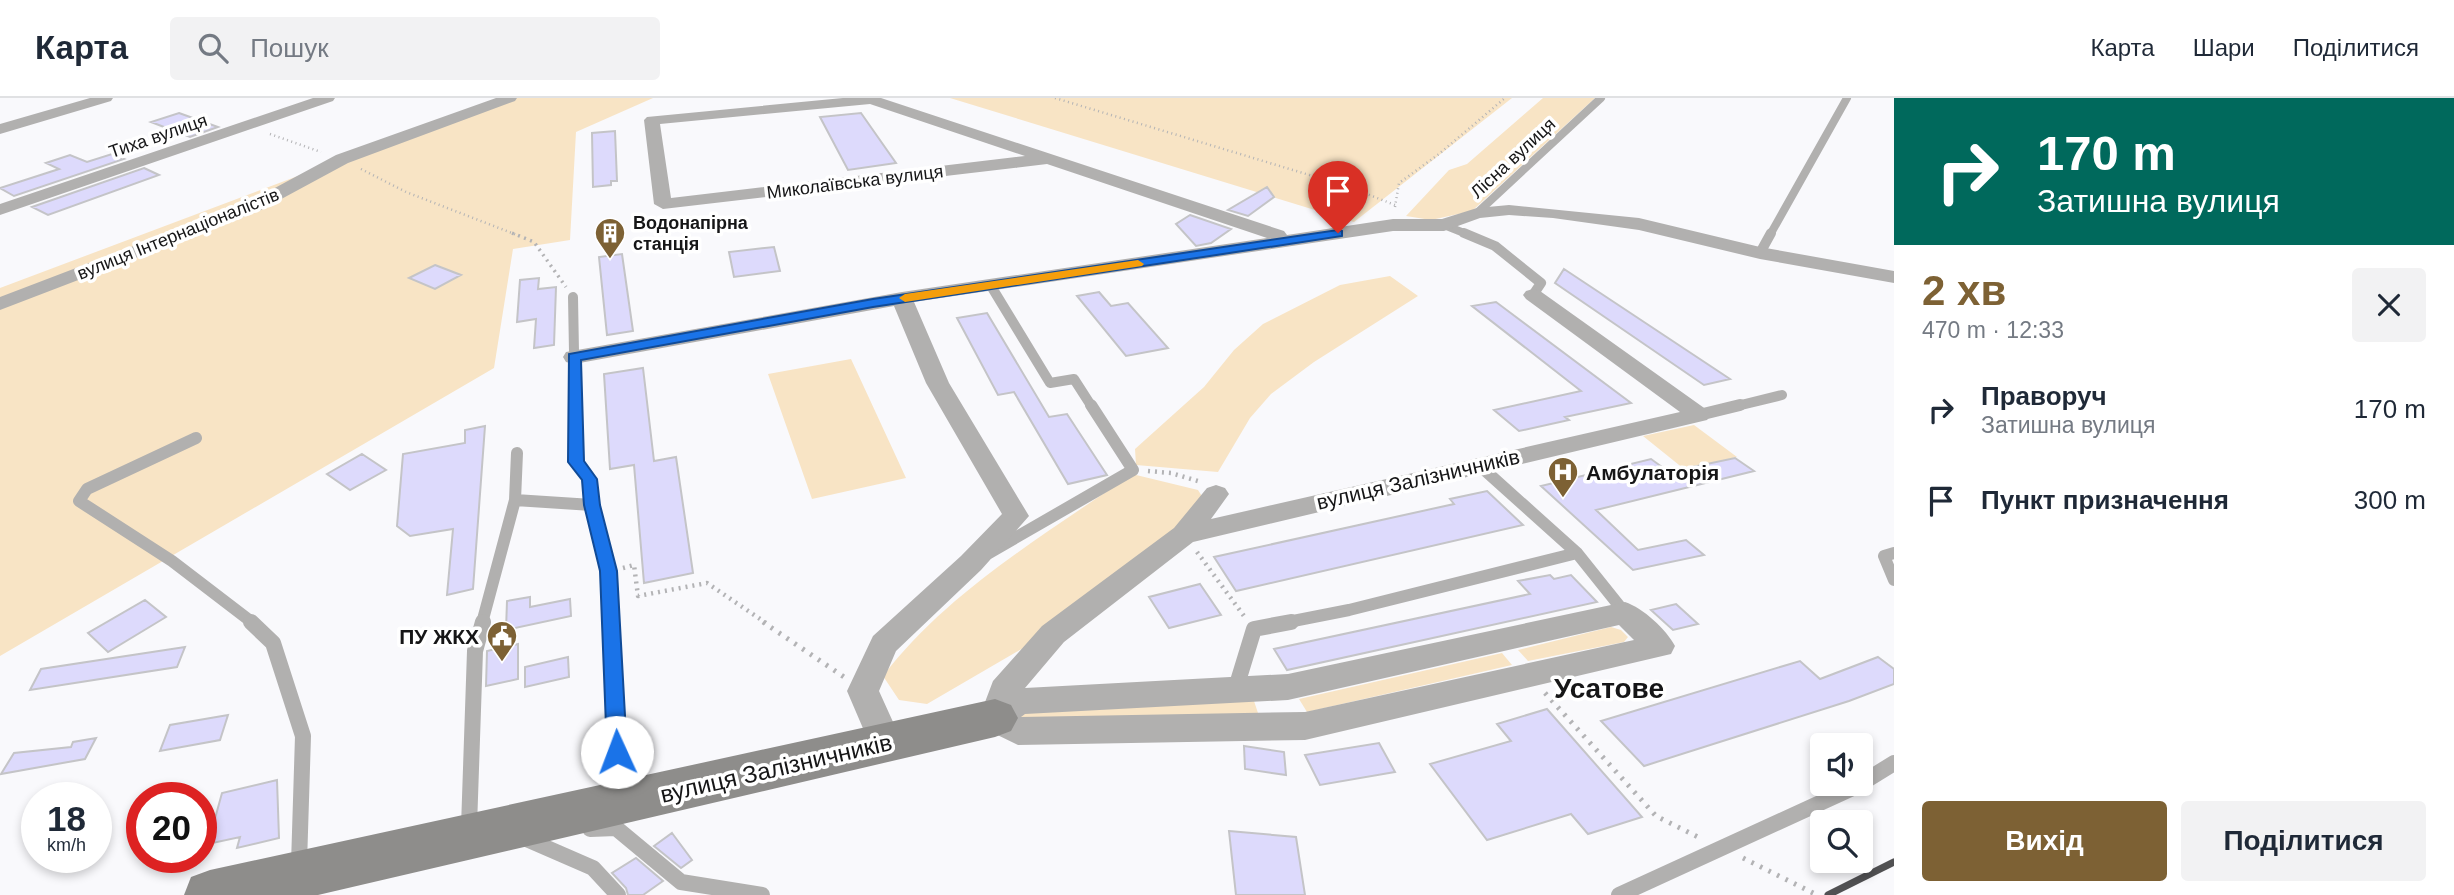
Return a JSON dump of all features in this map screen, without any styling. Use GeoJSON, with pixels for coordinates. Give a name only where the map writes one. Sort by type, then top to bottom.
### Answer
{"type":"FeatureCollection","features":[{"type":"Feature","properties":{"kind":"street"},"geometry":{"type":"LineString","coordinates":[[0,129],[106,98]]}},
{"type":"Feature","properties":{"kind":"street","name":"Тиха вулиця"},"geometry":{"type":"LineString","coordinates":[[0,210],[328,98]]}},
{"type":"Feature","properties":{"kind":"street","name":"вулиця Інтернаціоналістів"},"geometry":{"type":"LineString","coordinates":[[0,304],[255,205],[342,159],[510,98]]}},
{"type":"Feature","properties":{"kind":"street"},"geometry":{"type":"LineString","coordinates":[[868,99],[1277,235],[1283,242]]}},
{"type":"Feature","properties":{"kind":"street","name":"Миколаївська вулиця"},"geometry":{"type":"LineString","coordinates":[[868,99],[652,120],[663,204],[1046,159]]}},
{"type":"Feature","properties":{"kind":"street"},"geometry":{"type":"LineString","coordinates":[[574,357],[902,298],[1394,225],[1444,225],[1477,213],[1509,210],[1639,224],[1760,253],[1894,278]]}},
{"type":"Feature","properties":{"kind":"street"},"geometry":{"type":"LineString","coordinates":[[1533,295],[1699,415]]}},
{"type":"Feature","properties":{"kind":"street"},"geometry":{"type":"LineString","coordinates":[[886,744],[863,691],[884,644],[971,564],[1016,516],[959,422],[913,335],[902,298]]}},
{"type":"Feature","properties":{"kind":"street","name":"вулиця Залізничників"},"geometry":{"type":"LineString","coordinates":[[1184,534],[1699,415]]}},
{"type":"Feature","properties":{"kind":"street"},"geometry":{"type":"LineString","coordinates":[[995,718],[1004,690],[1052,634],[1184,534],[1216,494]]}},
{"type":"Feature","properties":{"kind":"street"},"geometry":{"type":"LineString","coordinates":[[1625,612],[1660,646],[1305,726],[1018,731],[995,718],[1018,701],[1287,688],[1625,612]]}},
{"type":"Feature","properties":{"kind":"street","name":"вулиця Залізничників"},"geometry":{"type":"LineString","coordinates":[[210,895],[995,718]]}},
{"type":"Feature","properties":{"kind":"lane","name":"Лісна вулиця"},"geometry":{"type":"LineString","coordinates":[[1477,213],[1601,98]]}},
{"type":"Feature","properties":{"kind":"lane"},"geometry":{"type":"LineString","coordinates":[[1760,253],[1847,98]]}},
{"type":"Feature","properties":{"kind":"lane"},"geometry":{"type":"LineString","coordinates":[[1444,225],[1495,246],[1532,275],[1541,283],[1533,295]]}},
{"type":"Feature","properties":{"kind":"lane"},"geometry":{"type":"LineString","coordinates":[[971,564],[1133,470],[1074,379],[1050,383],[991,286]]}},
{"type":"Feature","properties":{"kind":"lane"},"geometry":{"type":"LineString","coordinates":[[573,297],[576,462],[589,479],[592,505],[609,571],[619,804]]}},
{"type":"Feature","properties":{"kind":"lane"},"geometry":{"type":"LineString","coordinates":[[1699,415],[1782,395]]}},
{"type":"Feature","properties":{"kind":"lane"},"geometry":{"type":"LineString","coordinates":[[196,438],[87,489],[79,501],[86,509],[172,561],[246,617],[273,643],[303,736],[299,875]]}},
{"type":"Feature","properties":{"kind":"lane"},"geometry":{"type":"LineString","coordinates":[[487,834],[475,651],[515,500],[517,453]]}},
{"type":"Feature","properties":{"kind":"lane"},"geometry":{"type":"LineString","coordinates":[[1479,465],[1577,553],[1625,612]]}},
{"type":"Feature","properties":{"kind":"lane"},"geometry":{"type":"LineString","coordinates":[[515,500],[592,505]]}},
{"type":"Feature","properties":{"kind":"lane"},"geometry":{"type":"LineString","coordinates":[[1235,691],[1254,629],[1349,610],[1577,553]]}},
{"type":"Feature","properties":{"kind":"lane"},"geometry":{"type":"LineString","coordinates":[[1894,554],[1884,556],[1894,580]]}},
{"type":"Feature","properties":{"kind":"lane"},"geometry":{"type":"LineString","coordinates":[[1619,895],[1857,786],[1894,763]]}},
{"type":"Feature","properties":{"kind":"lane"},"geometry":{"type":"LineString","coordinates":[[487,834],[615,828],[636,842],[681,881],[762,895]]}},
{"type":"Feature","properties":{"kind":"lane"},"geometry":{"type":"LineString","coordinates":[[487,834],[593,868],[618,895]]}},
{"type":"Feature","properties":{"kind":"path"},"geometry":{"type":"LineString","coordinates":[[1055,98],[1349,187],[1395,205]]}},
{"type":"Feature","properties":{"kind":"path"},"geometry":{"type":"LineString","coordinates":[[1394,225],[1399,183],[1439,154],[1504,98]]}},
{"type":"Feature","properties":{"kind":"path"},"geometry":{"type":"LineString","coordinates":[[246,126],[342,159],[406,192],[534,242],[573,297]]}},
{"type":"Feature","properties":{"kind":"path"},"geometry":{"type":"LineString","coordinates":[[1133,470],[1171,473],[1209,484],[1216,494]]}},
{"type":"Feature","properties":{"kind":"path"},"geometry":{"type":"LineString","coordinates":[[1184,534],[1254,629]]}},
{"type":"Feature","properties":{"kind":"path"},"geometry":{"type":"LineString","coordinates":[[609,571],[634,565],[638,596],[707,583],[863,691]]}},
{"type":"Feature","properties":{"kind":"path"},"geometry":{"type":"LineString","coordinates":[[1529,674],[1656,816]]}},
{"type":"Feature","properties":{"kind":"shaded area"},"geometry":{"type":"Polygon","coordinates":[[[505,98],[653,98],[576,132],[570,240],[513,249],[494,368],[0,656],[0,288],[505,98]]]}},
{"type":"Feature","properties":{"kind":"shaded area"},"geometry":{"type":"Polygon","coordinates":[[[950,98],[1512,98],[1354,222],[950,98]]]}},
{"type":"Feature","properties":{"kind":"shaded area"},"geometry":{"type":"Polygon","coordinates":[[[1543,98],[1595,98],[1472,211],[1431,220],[1406,216],[1449,170],[1467,164],[1543,98]]]}},
{"type":"Feature","properties":{"kind":"shaded area"},"geometry":{"type":"Polygon","coordinates":[[[1390,276],[1418,296],[1314,362],[1271,394],[1250,418],[1218,472],[1136,465],[1135,449],[1204,387],[1234,350],[1263,324],[1340,285],[1390,276]]]}},
{"type":"Feature","properties":{"kind":"shaded area"},"geometry":{"type":"Polygon","coordinates":[[[851,359],[906,478],[812,499],[768,374],[851,359]]]}},
{"type":"Feature","properties":{"kind":"shaded area"},"geometry":{"type":"Polygon","coordinates":[[[1694,425],[1737,457],[1684,469],[1643,436],[1694,425]]]}},
{"type":"Feature","properties":{"kind":"shaded area"},"geometry":{"type":"Polygon","coordinates":[[[1132,474],[1198,490],[1205,501],[1156,546],[1025,647],[927,704],[899,700],[883,676],[909,645],[968,590],[1032,542],[1132,474]]]}},
{"type":"Feature","properties":{"kind":"shaded area"},"geometry":{"type":"Polygon","coordinates":[[[1611,627],[1621,630],[1628,637],[1624,642],[1528,661],[1518,650],[1611,627]]]}},
{"type":"Feature","properties":{"kind":"shaded area"},"geometry":{"type":"Polygon","coordinates":[[[1502,653],[1512,665],[1307,712],[1299,699],[1502,653]]]}},
{"type":"Feature","properties":{"kind":"shaded area"},"geometry":{"type":"Polygon","coordinates":[[[1254,701],[1259,716],[1021,725],[1020,709],[1254,701]]]}},
{"type":"Feature","properties":{"kind":"building"},"geometry":{"type":"Polygon","coordinates":[[[179,113],[218,127],[190,137],[151,122],[179,113]]]}},
{"type":"Feature","properties":{"kind":"building"},"geometry":{"type":"Polygon","coordinates":[[[861,113],[896,163],[848,170],[820,117],[861,113]]]}},
{"type":"Feature","properties":{"kind":"building"},"geometry":{"type":"Polygon","coordinates":[[[615,131],[617,181],[611,181],[611,185],[593,187],[592,133],[615,131]]]}},
{"type":"Feature","properties":{"kind":"building"},"geometry":{"type":"Polygon","coordinates":[[[112,154],[124,159],[14,196],[0,188],[59,169],[46,163],[70,155],[87,162],[112,154]]]}},
{"type":"Feature","properties":{"kind":"building"},"geometry":{"type":"Polygon","coordinates":[[[144,168],[159,175],[48,215],[32,207],[144,168]]]}},
{"type":"Feature","properties":{"kind":"building"},"geometry":{"type":"Polygon","coordinates":[[[1267,187],[1274,197],[1248,216],[1228,210],[1267,187]]]}},
{"type":"Feature","properties":{"kind":"building"},"geometry":{"type":"Polygon","coordinates":[[[1190,215],[1231,229],[1211,243],[1196,246],[1176,224],[1190,215]]]}},
{"type":"Feature","properties":{"kind":"building"},"geometry":{"type":"Polygon","coordinates":[[[774,247],[780,271],[734,277],[729,252],[774,247]]]}},
{"type":"Feature","properties":{"kind":"building"},"geometry":{"type":"Polygon","coordinates":[[[622,254],[633,331],[607,335],[599,257],[622,254]]]}},
{"type":"Feature","properties":{"kind":"building"},"geometry":{"type":"Polygon","coordinates":[[[435,265],[461,275],[435,289],[409,278],[435,265]]]}},
{"type":"Feature","properties":{"kind":"building"},"geometry":{"type":"Polygon","coordinates":[[[1564,269],[1730,379],[1704,385],[1555,283],[1564,269]]]}},
{"type":"Feature","properties":{"kind":"building"},"geometry":{"type":"Polygon","coordinates":[[[539,278],[538,289],[556,287],[554,345],[534,348],[536,319],[517,322],[520,280],[539,278]]]}},
{"type":"Feature","properties":{"kind":"building"},"geometry":{"type":"Polygon","coordinates":[[[1099,292],[1111,306],[1128,303],[1168,348],[1126,356],[1077,296],[1099,292]]]}},
{"type":"Feature","properties":{"kind":"building"},"geometry":{"type":"Polygon","coordinates":[[[1496,302],[1631,403],[1565,417],[1569,420],[1519,431],[1494,410],[1581,391],[1472,306],[1496,302]]]}},
{"type":"Feature","properties":{"kind":"building"},"geometry":{"type":"Polygon","coordinates":[[[987,313],[1049,417],[1067,414],[1107,475],[1068,484],[1014,392],[998,395],[957,318],[987,313]]]}},
{"type":"Feature","properties":{"kind":"building"},"geometry":{"type":"Polygon","coordinates":[[[643,368],[654,461],[676,457],[693,573],[644,583],[634,465],[610,469],[604,374],[643,368]]]}},
{"type":"Feature","properties":{"kind":"building"},"geometry":{"type":"Polygon","coordinates":[[[485,426],[473,589],[447,595],[453,529],[410,536],[397,526],[403,454],[465,443],[465,430],[485,426]]]}},
{"type":"Feature","properties":{"kind":"building"},"geometry":{"type":"Polygon","coordinates":[[[362,454],[386,470],[350,490],[327,474],[362,454]]]}},
{"type":"Feature","properties":{"kind":"building"},"geometry":{"type":"Polygon","coordinates":[[[1735,458],[1754,471],[1596,510],[1638,550],[1686,540],[1704,555],[1633,570],[1541,486],[1651,459],[1669,472],[1735,458]]]}},
{"type":"Feature","properties":{"kind":"building"},"geometry":{"type":"Polygon","coordinates":[[[1487,491],[1523,525],[1236,591],[1214,557],[1454,504],[1450,499],[1487,491]]]}},
{"type":"Feature","properties":{"kind":"building"},"geometry":{"type":"Polygon","coordinates":[[[1550,575],[1554,579],[1571,575],[1597,602],[1287,670],[1274,649],[1530,594],[1518,581],[1550,575]]]}},
{"type":"Feature","properties":{"kind":"building"},"geometry":{"type":"Polygon","coordinates":[[[1200,584],[1221,615],[1169,628],[1149,597],[1200,584]]]}},
{"type":"Feature","properties":{"kind":"building"},"geometry":{"type":"Polygon","coordinates":[[[530,597],[530,607],[570,599],[571,616],[506,630],[507,601],[530,597]]]}},
{"type":"Feature","properties":{"kind":"building"},"geometry":{"type":"Polygon","coordinates":[[[145,600],[166,617],[108,652],[88,633],[145,600]]]}},
{"type":"Feature","properties":{"kind":"building"},"geometry":{"type":"Polygon","coordinates":[[[1676,604],[1698,624],[1673,630],[1651,610],[1676,604]]]}},
{"type":"Feature","properties":{"kind":"building"},"geometry":{"type":"Polygon","coordinates":[[[518,644],[518,679],[486,686],[487,651],[518,644]]]}},
{"type":"Feature","properties":{"kind":"building"},"geometry":{"type":"Polygon","coordinates":[[[185,647],[177,667],[30,690],[41,669],[185,647]]]}},
{"type":"Feature","properties":{"kind":"building"},"geometry":{"type":"Polygon","coordinates":[[[568,657],[569,677],[525,687],[525,667],[568,657]]]}},
{"type":"Feature","properties":{"kind":"building"},"geometry":{"type":"Polygon","coordinates":[[[1878,657],[1894,669],[1894,684],[1849,701],[1644,766],[1601,721],[1800,661],[1820,679],[1878,657]]]}},
{"type":"Feature","properties":{"kind":"building"},"geometry":{"type":"Polygon","coordinates":[[[1547,709],[1642,817],[1588,834],[1571,814],[1487,840],[1430,764],[1511,741],[1497,724],[1547,709]]]}},
{"type":"Feature","properties":{"kind":"building"},"geometry":{"type":"Polygon","coordinates":[[[228,715],[220,740],[160,751],[170,725],[228,715]]]}},
{"type":"Feature","properties":{"kind":"building"},"geometry":{"type":"Polygon","coordinates":[[[96,738],[85,759],[1,774],[14,753],[71,747],[73,742],[96,738]]]}},
{"type":"Feature","properties":{"kind":"building"},"geometry":{"type":"Polygon","coordinates":[[[1379,743],[1395,772],[1320,785],[1305,755],[1379,743]]]}},
{"type":"Feature","properties":{"kind":"building"},"geometry":{"type":"Polygon","coordinates":[[[1244,746],[1284,752],[1286,775],[1245,769],[1244,746]]]}},
{"type":"Feature","properties":{"kind":"building"},"geometry":{"type":"Polygon","coordinates":[[[277,780],[279,838],[237,848],[240,837],[217,842],[217,811],[222,793],[277,780]]]}},
{"type":"Feature","properties":{"kind":"building"},"geometry":{"type":"Polygon","coordinates":[[[1229,831],[1296,837],[1305,895],[1236,895],[1229,831]]]}},
{"type":"Feature","properties":{"kind":"building"},"geometry":{"type":"Polygon","coordinates":[[[672,833],[692,860],[681,868],[654,846],[672,833]]]}},
{"type":"Feature","properties":{"kind":"building"},"geometry":{"type":"Polygon","coordinates":[[[636,858],[663,881],[643,895],[628,895],[626,888],[612,873],[636,858]]]}},
{"type":"Feature","properties":{"kind":"railway"},"geometry":{"type":"LineString","coordinates":[[1828,895],[1894,862]]}},
{"type":"Feature","properties":{"kind":"slow traffic"},"geometry":{"type":"LineString","coordinates":[[905,298],[1138,264]]}},
{"type":"Feature","properties":{"kind":"place","name":"Водонапірна станція"},"geometry":{"type":"Point","coordinates":[610,260]}},
{"type":"Feature","properties":{"kind":"place","name":"Амбулаторія"},"geometry":{"type":"Point","coordinates":[1563,499]}},
{"type":"Feature","properties":{"kind":"place","name":"ПУ ЖКХ"},"geometry":{"type":"Point","coordinates":[502,663]}},
{"type":"Feature","properties":{"kind":"district","name":"Усатове"},"geometry":{"type":"Point","coordinates":[1609,688]}},
{"type":"Feature","properties":{"kind":"route"},"geometry":{"type":"LineString","coordinates":[[617,752],[609,571],[592,505],[589,479],[576,462],[574,357],[873,303],[1338,233]]}}]}
